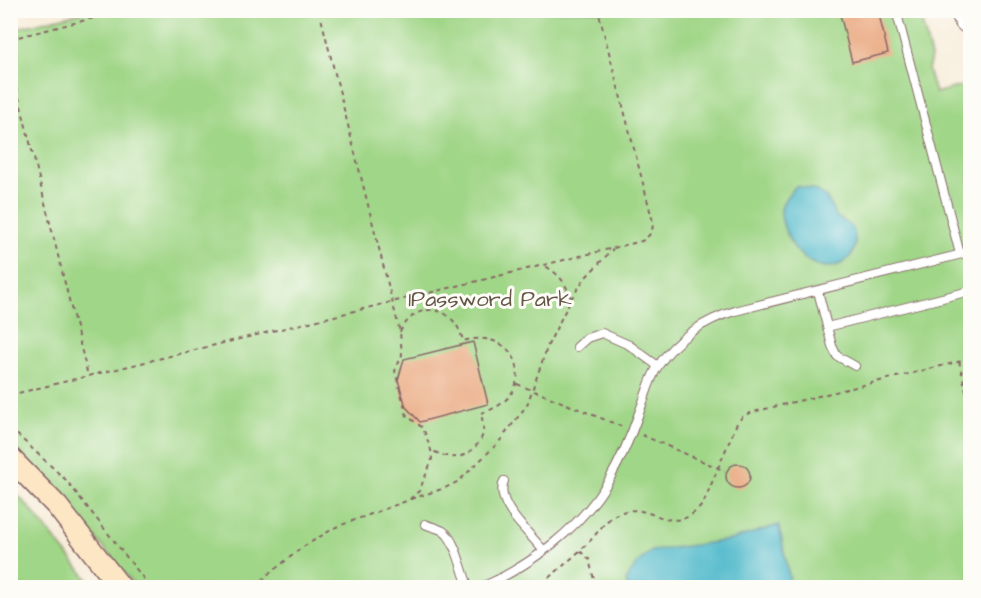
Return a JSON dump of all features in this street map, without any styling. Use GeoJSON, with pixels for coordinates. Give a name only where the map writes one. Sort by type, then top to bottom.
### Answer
{"type":"FeatureCollection","features":[{"type":"Feature","properties":{"kind":"main road"},"geometry":{"type":"LineString","coordinates":[[10,458],[57,506],[121,588]]}},
{"type":"Feature","properties":{"kind":"lane"},"geometry":{"type":"LineString","coordinates":[[896,10],[960,254]]}},
{"type":"Feature","properties":{"kind":"lane"},"geometry":{"type":"LineString","coordinates":[[954,10],[959,24],[970,34]]}},
{"type":"Feature","properties":{"kind":"lane"},"geometry":{"type":"LineString","coordinates":[[480,588],[509,574],[563,535],[593,503],[609,481],[633,431],[658,366],[681,340],[717,316],[970,252]]}},
{"type":"Feature","properties":{"kind":"lane"},"geometry":{"type":"LineString","coordinates":[[818,291],[831,346],[837,356],[855,366]]}},
{"type":"Feature","properties":{"kind":"lane"},"geometry":{"type":"LineString","coordinates":[[827,327],[970,291]]}},
{"type":"Feature","properties":{"kind":"lane"},"geometry":{"type":"LineString","coordinates":[[577,347],[587,338],[602,333],[629,345],[658,366]]}},
{"type":"Feature","properties":{"kind":"lane"},"geometry":{"type":"LineString","coordinates":[[504,481],[502,494],[505,505],[543,550]]}},
{"type":"Feature","properties":{"kind":"lane"},"geometry":{"type":"LineString","coordinates":[[425,524],[442,531],[451,538],[469,588]]}},
{"type":"Feature","properties":{"kind":"path"},"geometry":{"type":"LineString","coordinates":[[10,39],[126,10]]}},
{"type":"Feature","properties":{"kind":"path"},"geometry":{"type":"LineString","coordinates":[[319,10],[400,332],[402,355],[395,371],[407,416],[423,428],[431,450],[432,459],[425,480],[419,491],[409,500]]}},
{"type":"Feature","properties":{"kind":"path"},"geometry":{"type":"LineString","coordinates":[[10,395],[642,241],[651,234],[653,222],[598,10]]}},
{"type":"Feature","properties":{"kind":"path"},"geometry":{"type":"LineString","coordinates":[[10,62],[88,376]]}},
{"type":"Feature","properties":{"kind":"path"},"geometry":{"type":"LineString","coordinates":[[256,588],[266,576],[303,547],[325,534],[347,523],[445,488],[459,481],[475,467],[527,405],[548,345],[572,299],[585,278],[615,247]]}},
{"type":"Feature","properties":{"kind":"path"},"geometry":{"type":"LineString","coordinates":[[543,265],[553,270],[564,281],[572,299]]}},
{"type":"Feature","properties":{"kind":"path"},"geometry":{"type":"LineString","coordinates":[[400,332],[404,323],[412,316],[426,310],[436,310],[446,314],[454,321],[461,332],[463,341],[483,338],[496,341],[514,356],[518,366],[517,384],[505,403],[481,413],[484,430],[481,440],[466,455],[457,458],[445,457],[431,450]]}},
{"type":"Feature","properties":{"kind":"path"},"geometry":{"type":"LineString","coordinates":[[534,588],[563,567],[618,513],[630,509],[674,521],[685,519],[695,513],[703,504],[737,423],[743,416],[970,358]]}},
{"type":"Feature","properties":{"kind":"path"},"geometry":{"type":"LineString","coordinates":[[959,362],[970,408]]}},
{"type":"Feature","properties":{"kind":"path"},"geometry":{"type":"LineString","coordinates":[[517,384],[725,471]]}},
{"type":"Feature","properties":{"kind":"path"},"geometry":{"type":"LineString","coordinates":[[10,428],[66,480],[152,588]]}},
{"type":"Feature","properties":{"kind":"path"},"geometry":{"type":"LineString","coordinates":[[579,551],[589,559],[596,588]]}},
{"type":"Feature","properties":{"kind":"green space","name":"1Password Park"},"geometry":{"type":"Polygon","coordinates":[[[91,10],[919,11],[931,57],[928,70],[935,93],[970,84],[970,587],[136,587],[51,484],[11,445],[10,30],[91,10]]]}},
{"type":"Feature","properties":{"kind":"green space"},"geometry":{"type":"Polygon","coordinates":[[[11,489],[28,506],[94,587],[11,587],[11,489]]]}},
{"type":"Feature","properties":{"kind":"water"},"geometry":{"type":"Polygon","coordinates":[[[796,186],[817,191],[826,197],[835,216],[847,223],[854,232],[854,249],[844,262],[826,267],[817,265],[801,255],[789,239],[781,211],[787,196],[796,186]]]}},
{"type":"Feature","properties":{"kind":"water"},"geometry":{"type":"Polygon","coordinates":[[[779,525],[791,587],[628,587],[626,581],[631,572],[652,551],[730,540],[779,525]]]}},
{"type":"Feature","properties":{"kind":"building"},"geometry":{"type":"Polygon","coordinates":[[[854,10],[878,10],[888,53],[852,62],[840,14],[854,10]]]}},
{"type":"Feature","properties":{"kind":"building"},"geometry":{"type":"Polygon","coordinates":[[[473,342],[488,404],[420,422],[406,407],[398,380],[404,359],[473,342]]]}},
{"type":"Feature","properties":{"kind":"building"},"geometry":{"type":"Polygon","coordinates":[[[738,464],[743,465],[749,471],[749,481],[743,487],[738,488],[733,487],[727,481],[726,476],[727,471],[733,465],[738,464]]]}}]}
